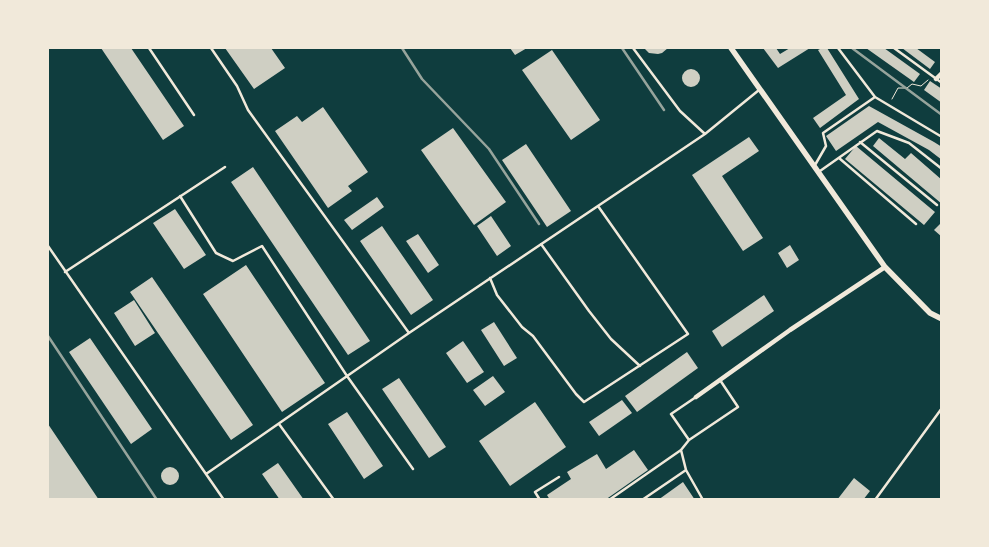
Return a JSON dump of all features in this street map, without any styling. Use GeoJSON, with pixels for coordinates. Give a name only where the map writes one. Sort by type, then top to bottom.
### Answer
{"type":"FeatureCollection","features":[{"type":"Feature","properties":{"kind":"street"},"geometry":{"type":"LineString","coordinates":[[731,48],[885,267],[930,313],[942,319]]}},
{"type":"Feature","properties":{"kind":"street"},"geometry":{"type":"LineString","coordinates":[[934,78],[942,73]]}},
{"type":"Feature","properties":{"kind":"street"},"geometry":{"type":"LineString","coordinates":[[696,397],[790,330],[885,267]]}},
{"type":"Feature","properties":{"kind":"lane"},"geometry":{"type":"LineString","coordinates":[[149,48],[194,115]]}},
{"type":"Feature","properties":{"kind":"lane"},"geometry":{"type":"LineString","coordinates":[[211,48],[237,86],[248,110],[409,333]]}},
{"type":"Feature","properties":{"kind":"lane"},"geometry":{"type":"LineString","coordinates":[[633,48],[680,111],[705,134]]}},
{"type":"Feature","properties":{"kind":"lane"},"geometry":{"type":"LineString","coordinates":[[838,48],[875,97],[942,137]]}},
{"type":"Feature","properties":{"kind":"lane"},"geometry":{"type":"LineString","coordinates":[[894,48],[942,83]]}},
{"type":"Feature","properties":{"kind":"lane"},"geometry":{"type":"LineString","coordinates":[[206,474],[409,333],[705,134],[760,89]]}},
{"type":"Feature","properties":{"kind":"lane"},"geometry":{"type":"LineString","coordinates":[[814,166],[826,146],[823,133],[875,97]]}},
{"type":"Feature","properties":{"kind":"lane"},"geometry":{"type":"LineString","coordinates":[[818,172],[877,131],[909,143],[942,169]]}},
{"type":"Feature","properties":{"kind":"lane"},"geometry":{"type":"LineString","coordinates":[[860,142],[937,205]]}},
{"type":"Feature","properties":{"kind":"lane"},"geometry":{"type":"LineString","coordinates":[[838,158],[916,224]]}},
{"type":"Feature","properties":{"kind":"lane"},"geometry":{"type":"LineString","coordinates":[[65,272],[225,167]]}},
{"type":"Feature","properties":{"kind":"lane"},"geometry":{"type":"LineString","coordinates":[[180,196],[216,253],[233,261],[262,246],[347,376],[413,469]]}},
{"type":"Feature","properties":{"kind":"lane"},"geometry":{"type":"LineString","coordinates":[[490,278],[497,295],[522,327],[533,336],[584,402],[688,334],[598,206]]}},
{"type":"Feature","properties":{"kind":"lane"},"geometry":{"type":"LineString","coordinates":[[541,244],[611,339],[640,366]]}},
{"type":"Feature","properties":{"kind":"lane"},"geometry":{"type":"LineString","coordinates":[[48,246],[224,500]]}},
{"type":"Feature","properties":{"kind":"lane"},"geometry":{"type":"LineString","coordinates":[[609,500],[681,450],[689,440],[738,407],[720,380]]}},
{"type":"Feature","properties":{"kind":"lane"},"geometry":{"type":"LineString","coordinates":[[689,440],[670,414],[696,397]]}},
{"type":"Feature","properties":{"kind":"lane"},"geometry":{"type":"LineString","coordinates":[[875,500],[942,408]]}},
{"type":"Feature","properties":{"kind":"lane"},"geometry":{"type":"LineString","coordinates":[[279,424],[334,500]]}},
{"type":"Feature","properties":{"kind":"lane"},"geometry":{"type":"LineString","coordinates":[[681,450],[686,470],[703,500]]}},
{"type":"Feature","properties":{"kind":"lane"},"geometry":{"type":"LineString","coordinates":[[642,500],[686,470]]}},
{"type":"Feature","properties":{"kind":"lane"},"geometry":{"type":"LineString","coordinates":[[540,500],[535,492],[559,477]]}},
{"type":"Feature","properties":{"kind":"path"},"geometry":{"type":"LineString","coordinates":[[898,88],[906,88],[912,84],[921,86],[934,78]]}},
{"type":"Feature","properties":{"kind":"building"},"geometry":{"type":"Polygon","coordinates":[[[101,48],[131,48],[184,126],[163,140],[101,48]]]}},
{"type":"Feature","properties":{"kind":"building"},"geometry":{"type":"Polygon","coordinates":[[[225,48],[271,48],[285,68],[254,89],[225,48]]]}},
{"type":"Feature","properties":{"kind":"building"},"geometry":{"type":"Polygon","coordinates":[[[510,48],[527,48],[515,55],[510,48]]]}},
{"type":"Feature","properties":{"kind":"building"},"geometry":{"type":"Polygon","coordinates":[[[644,48],[668,48],[658,54],[649,53],[644,48]]]}},
{"type":"Feature","properties":{"kind":"building"},"geometry":{"type":"Polygon","coordinates":[[[763,48],[776,48],[780,54],[790,48],[810,48],[778,68],[763,48]]]}},
{"type":"Feature","properties":{"kind":"building"},"geometry":{"type":"Polygon","coordinates":[[[827,48],[859,99],[820,128],[813,118],[846,95],[818,50],[827,48]]]}},
{"type":"Feature","properties":{"kind":"building"},"geometry":{"type":"Polygon","coordinates":[[[866,48],[884,48],[920,74],[914,82],[866,48]]]}},
{"type":"Feature","properties":{"kind":"building"},"geometry":{"type":"Polygon","coordinates":[[[902,48],[916,48],[935,62],[930,69],[902,48]]]}},
{"type":"Feature","properties":{"kind":"building"},"geometry":{"type":"Polygon","coordinates":[[[552,50],[600,120],[571,140],[522,70],[552,50]]]}},
{"type":"Feature","properties":{"kind":"building"},"geometry":{"type":"Polygon","coordinates":[[[691,69],[699,74],[700,78],[695,86],[691,87],[683,82],[682,78],[687,70],[691,69]]]}},
{"type":"Feature","properties":{"kind":"building"},"geometry":{"type":"Polygon","coordinates":[[[930,81],[942,89],[942,103],[924,90],[930,81]]]}},
{"type":"Feature","properties":{"kind":"building"},"geometry":{"type":"Polygon","coordinates":[[[869,106],[942,147],[942,160],[929,150],[878,122],[836,151],[826,136],[869,106]]]}},
{"type":"Feature","properties":{"kind":"building"},"geometry":{"type":"Polygon","coordinates":[[[323,107],[368,172],[348,186],[352,191],[328,208],[275,131],[297,116],[302,122],[323,107]]]}},
{"type":"Feature","properties":{"kind":"building"},"geometry":{"type":"Polygon","coordinates":[[[453,128],[506,202],[474,225],[421,150],[453,128]]]}},
{"type":"Feature","properties":{"kind":"building"},"geometry":{"type":"Polygon","coordinates":[[[749,137],[759,151],[722,176],[763,238],[743,251],[692,175],[749,137]]]}},
{"type":"Feature","properties":{"kind":"building"},"geometry":{"type":"Polygon","coordinates":[[[879,138],[905,159],[911,153],[942,180],[942,204],[873,146],[879,138]]]}},
{"type":"Feature","properties":{"kind":"building"},"geometry":{"type":"Polygon","coordinates":[[[526,144],[571,211],[547,227],[502,160],[526,144]]]}},
{"type":"Feature","properties":{"kind":"building"},"geometry":{"type":"Polygon","coordinates":[[[856,146],[935,212],[924,225],[845,159],[856,146]]]}},
{"type":"Feature","properties":{"kind":"building"},"geometry":{"type":"Polygon","coordinates":[[[253,167],[370,341],[348,355],[231,182],[253,167]]]}},
{"type":"Feature","properties":{"kind":"building"},"geometry":{"type":"Polygon","coordinates":[[[377,197],[384,207],[352,230],[344,220],[377,197]]]}},
{"type":"Feature","properties":{"kind":"building"},"geometry":{"type":"Polygon","coordinates":[[[175,209],[206,255],[184,269],[153,223],[175,209]]]}},
{"type":"Feature","properties":{"kind":"building"},"geometry":{"type":"Polygon","coordinates":[[[491,216],[511,246],[497,256],[477,226],[491,216]]]}},
{"type":"Feature","properties":{"kind":"building"},"geometry":{"type":"Polygon","coordinates":[[[942,222],[942,237],[934,230],[942,222]]]}},
{"type":"Feature","properties":{"kind":"building"},"geometry":{"type":"Polygon","coordinates":[[[382,226],[433,300],[411,315],[360,241],[382,226]]]}},
{"type":"Feature","properties":{"kind":"building"},"geometry":{"type":"Polygon","coordinates":[[[418,234],[439,265],[428,273],[406,241],[418,234]]]}},
{"type":"Feature","properties":{"kind":"building"},"geometry":{"type":"Polygon","coordinates":[[[790,245],[799,260],[787,268],[778,253],[790,245]]]}},
{"type":"Feature","properties":{"kind":"building"},"geometry":{"type":"Polygon","coordinates":[[[246,265],[325,383],[282,412],[203,294],[246,265]]]}},
{"type":"Feature","properties":{"kind":"building"},"geometry":{"type":"Polygon","coordinates":[[[152,277],[253,425],[231,440],[130,292],[152,277]]]}},
{"type":"Feature","properties":{"kind":"building"},"geometry":{"type":"Polygon","coordinates":[[[764,295],[774,311],[722,347],[712,331],[764,295]]]}},
{"type":"Feature","properties":{"kind":"building"},"geometry":{"type":"Polygon","coordinates":[[[134,300],[155,333],[135,346],[114,313],[134,300]]]}},
{"type":"Feature","properties":{"kind":"building"},"geometry":{"type":"Polygon","coordinates":[[[494,322],[517,358],[504,366],[481,330],[494,322]]]}},
{"type":"Feature","properties":{"kind":"building"},"geometry":{"type":"Polygon","coordinates":[[[90,338],[152,429],[131,444],[69,352],[90,338]]]}},
{"type":"Feature","properties":{"kind":"building"},"geometry":{"type":"Polygon","coordinates":[[[463,341],[484,372],[467,383],[446,353],[463,341]]]}},
{"type":"Feature","properties":{"kind":"building"},"geometry":{"type":"Polygon","coordinates":[[[687,352],[698,368],[637,412],[625,396],[687,352]]]}},
{"type":"Feature","properties":{"kind":"building"},"geometry":{"type":"Polygon","coordinates":[[[493,376],[505,392],[485,406],[473,390],[493,376]]]}},
{"type":"Feature","properties":{"kind":"building"},"geometry":{"type":"Polygon","coordinates":[[[399,378],[446,447],[429,458],[382,389],[399,378]]]}},
{"type":"Feature","properties":{"kind":"building"},"geometry":{"type":"Polygon","coordinates":[[[622,400],[632,413],[599,436],[589,422],[622,400]]]}},
{"type":"Feature","properties":{"kind":"building"},"geometry":{"type":"Polygon","coordinates":[[[535,402],[566,447],[510,486],[479,441],[535,402]]]}},
{"type":"Feature","properties":{"kind":"building"},"geometry":{"type":"Polygon","coordinates":[[[347,412],[383,466],[364,479],[328,424],[347,412]]]}},
{"type":"Feature","properties":{"kind":"building"},"geometry":{"type":"Polygon","coordinates":[[[48,424],[99,500],[48,500],[48,424]]]}},
{"type":"Feature","properties":{"kind":"building"},"geometry":{"type":"Polygon","coordinates":[[[634,450],[648,470],[605,500],[550,500],[547,495],[571,479],[567,472],[597,454],[606,469],[634,450]]]}},
{"type":"Feature","properties":{"kind":"building"},"geometry":{"type":"Polygon","coordinates":[[[278,463],[304,500],[280,500],[262,474],[278,463]]]}},
{"type":"Feature","properties":{"kind":"building"},"geometry":{"type":"Polygon","coordinates":[[[166,467],[174,467],[179,472],[177,483],[166,485],[161,480],[161,472],[166,467]]]}},
{"type":"Feature","properties":{"kind":"building"},"geometry":{"type":"Polygon","coordinates":[[[854,478],[870,491],[863,500],[837,500],[854,478]]]}},
{"type":"Feature","properties":{"kind":"building"},"geometry":{"type":"Polygon","coordinates":[[[683,482],[695,500],[658,500],[683,482]]]}},
{"type":"Feature","properties":{"kind":"railway"},"geometry":{"type":"LineString","coordinates":[[402,48],[422,79],[489,149],[539,224]]}},
{"type":"Feature","properties":{"kind":"railway"},"geometry":{"type":"LineString","coordinates":[[622,48],[664,110]]}},
{"type":"Feature","properties":{"kind":"railway"},"geometry":{"type":"LineString","coordinates":[[852,48],[942,115]]}},
{"type":"Feature","properties":{"kind":"railway"},"geometry":{"type":"LineString","coordinates":[[48,336],[157,500]]}}]}
